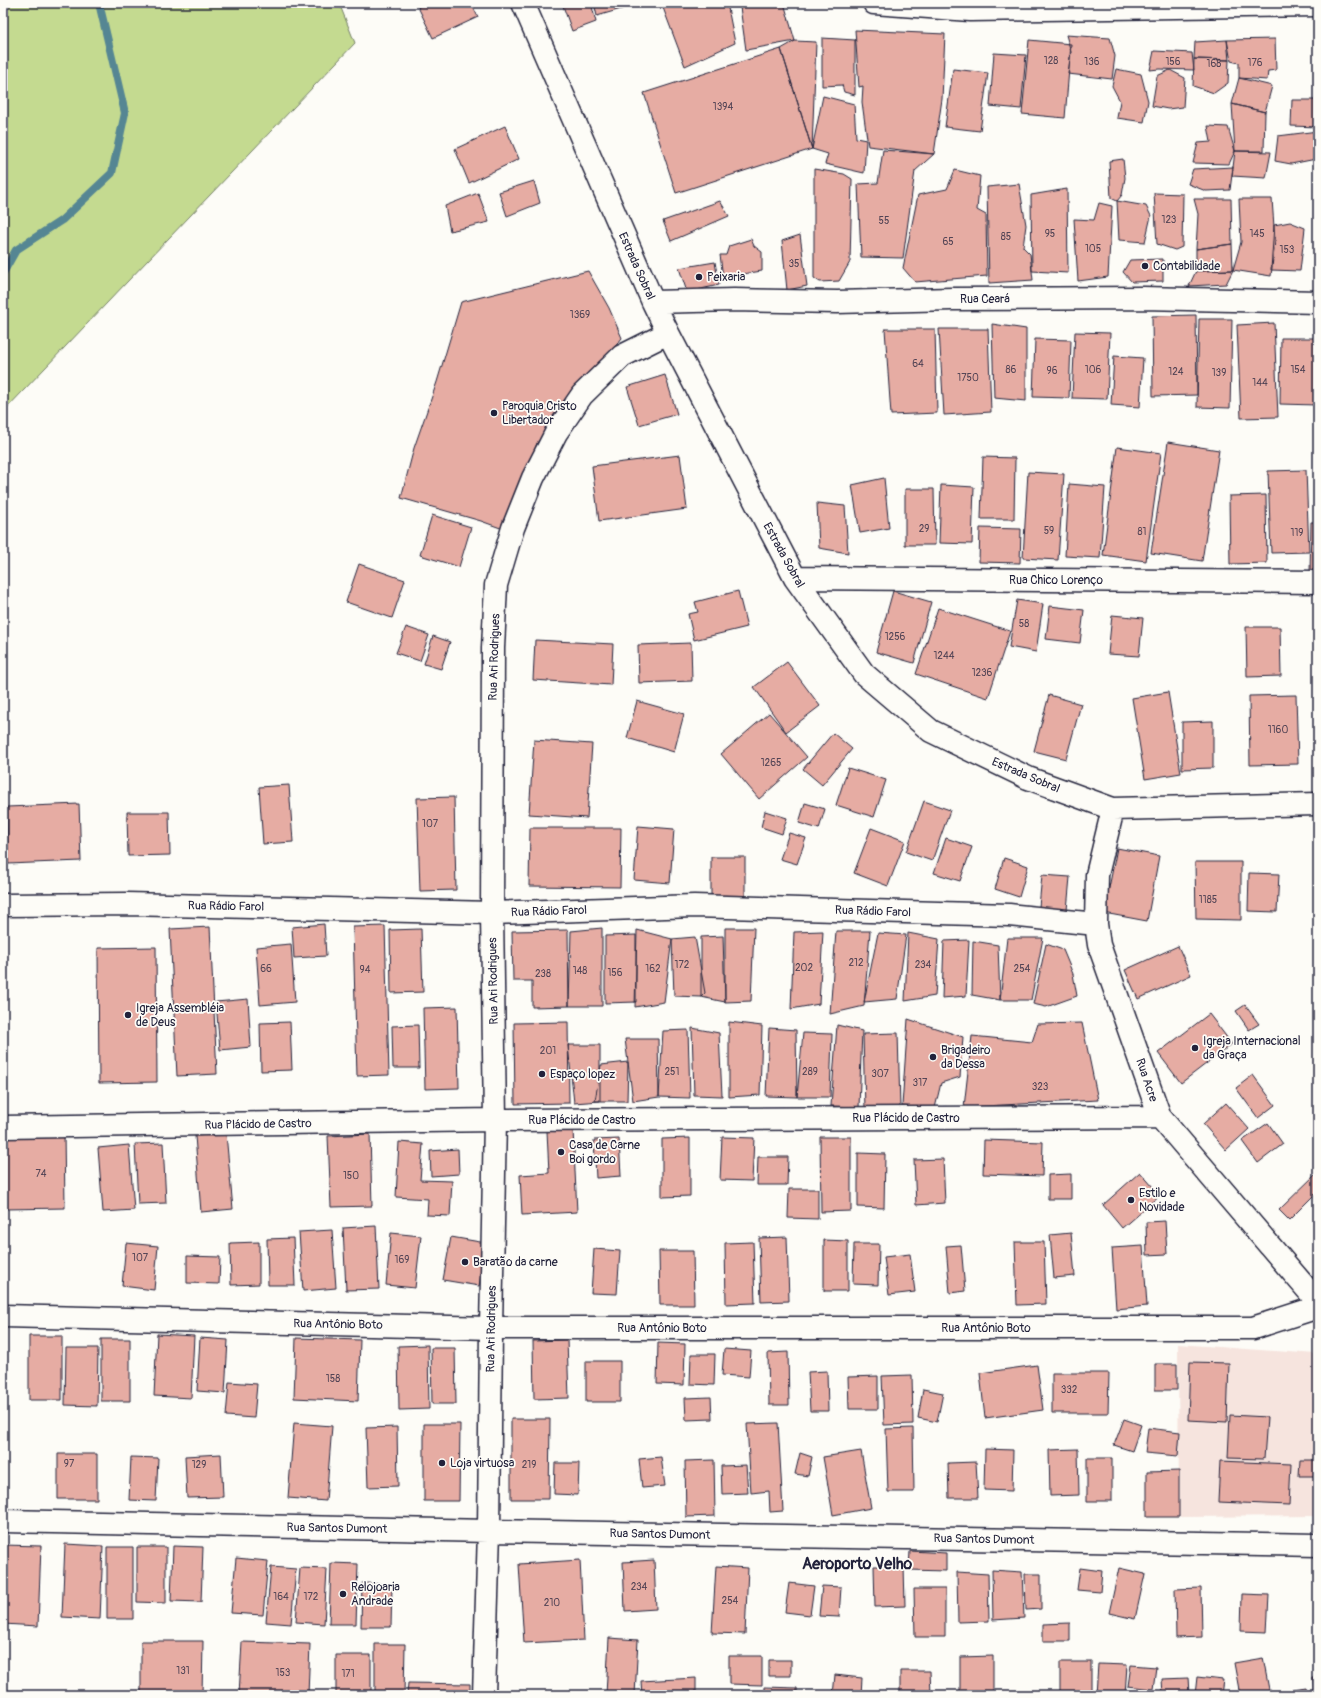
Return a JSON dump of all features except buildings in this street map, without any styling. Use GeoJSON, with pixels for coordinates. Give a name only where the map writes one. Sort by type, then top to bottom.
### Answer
{"type":"FeatureCollection","features":[{"type":"Feature","properties":{"kind":"street","name":"Estrada Sobral"},"geometry":{"type":"LineString","coordinates":[[523,3],[652,302],[795,578],[864,674],[931,731],[1028,778],[1113,809],[1318,804]]}},
{"type":"Feature","properties":{"kind":"street"},"geometry":{"type":"LineString","coordinates":[[874,3],[970,10],[1318,5]]}},
{"type":"Feature","properties":{"kind":"street","name":"Rua Ceará"},"geometry":{"type":"LineString","coordinates":[[652,302],[734,300],[837,302],[952,299],[1127,298],[1318,302]]}},
{"type":"Feature","properties":{"kind":"street","name":"Rua Ari Rodrigues"},"geometry":{"type":"LineString","coordinates":[[484,1695],[489,1532],[491,1328],[496,1120],[492,913],[493,648],[496,585],[513,528],[533,478],[556,433],[582,394],[622,356],[668,333]]}},
{"type":"Feature","properties":{"kind":"street","name":"Rua Chico Lorenço"},"geometry":{"type":"LineString","coordinates":[[795,578],[1318,582]]}},
{"type":"Feature","properties":{"kind":"street","name":"Rua Acre"},"geometry":{"type":"LineString","coordinates":[[1113,809],[1097,875],[1096,924],[1099,945],[1160,1117],[1318,1302]]}},
{"type":"Feature","properties":{"kind":"street","name":"Rua Rádio Farol"},"geometry":{"type":"LineString","coordinates":[[3,905],[127,904],[492,913],[694,906],[1009,915],[1096,924]]}},
{"type":"Feature","properties":{"kind":"street","name":"Rua Plácido de Castro"},"geometry":{"type":"LineString","coordinates":[[3,1127],[496,1120],[1160,1117]]}},
{"type":"Feature","properties":{"kind":"street","name":"Rua Antônio Boto"},"geometry":{"type":"LineString","coordinates":[[3,1316],[491,1328],[1253,1328],[1318,1307]]}},
{"type":"Feature","properties":{"kind":"street","name":"Rua Santos Dumont"},"geometry":{"type":"LineString","coordinates":[[3,1521],[489,1532],[1318,1545]]}},
{"type":"Feature","properties":{"kind":"shaded area"},"geometry":{"type":"Polygon","coordinates":[[[1178,1344],[1316,1354],[1318,1357],[1318,1516],[1179,1517],[1178,1344]]]}},
{"type":"Feature","properties":{"kind":"green space"},"geometry":{"type":"Polygon","coordinates":[[[3,3],[339,3],[355,43],[3,412],[3,3]]]}},
{"type":"Feature","properties":{"kind":"waterway"},"geometry":{"type":"LineString","coordinates":[[3,273],[16,250],[62,220],[112,173],[125,113],[99,3]]}},
{"type":"Feature","properties":{"kind":"place","name":"Contabilidade"},"geometry":{"type":"Point","coordinates":[1145,266]}},
{"type":"Feature","properties":{"kind":"place","name":"Peixaria"},"geometry":{"type":"Point","coordinates":[699,277]}},
{"type":"Feature","properties":{"kind":"place","name":"Paroquia Cristo Libertador"},"geometry":{"type":"Point","coordinates":[494,413]}},
{"type":"Feature","properties":{"kind":"place","name":"Igreja Assembléia de Deus"},"geometry":{"type":"Point","coordinates":[128,1015]}},
{"type":"Feature","properties":{"kind":"place","name":"Igreja Internacional da Graça"},"geometry":{"type":"Point","coordinates":[1195,1048]}},
{"type":"Feature","properties":{"kind":"place","name":"Brigadeiro da Dessa"},"geometry":{"type":"Point","coordinates":[933,1057]}},
{"type":"Feature","properties":{"kind":"place","name":"Espaço lopez"},"geometry":{"type":"Point","coordinates":[542,1074]}},
{"type":"Feature","properties":{"kind":"place","name":"Casa de Carne Boi gordo"},"geometry":{"type":"Point","coordinates":[561,1152]}},
{"type":"Feature","properties":{"kind":"place","name":"Estilo e Novidade"},"geometry":{"type":"Point","coordinates":[1131,1200]}},
{"type":"Feature","properties":{"kind":"place","name":"Baratão da carne"},"geometry":{"type":"Point","coordinates":[465,1262]}},
{"type":"Feature","properties":{"kind":"place","name":"Loja virtuosa"},"geometry":{"type":"Point","coordinates":[442,1463]}},
{"type":"Feature","properties":{"kind":"place","name":"Relojoaria Andrade"},"geometry":{"type":"Point","coordinates":[343,1594]}},
{"type":"Feature","properties":{"kind":"district","name":"Aeroporto Velho"},"geometry":{"type":"Point","coordinates":[857,1563]}}]}
